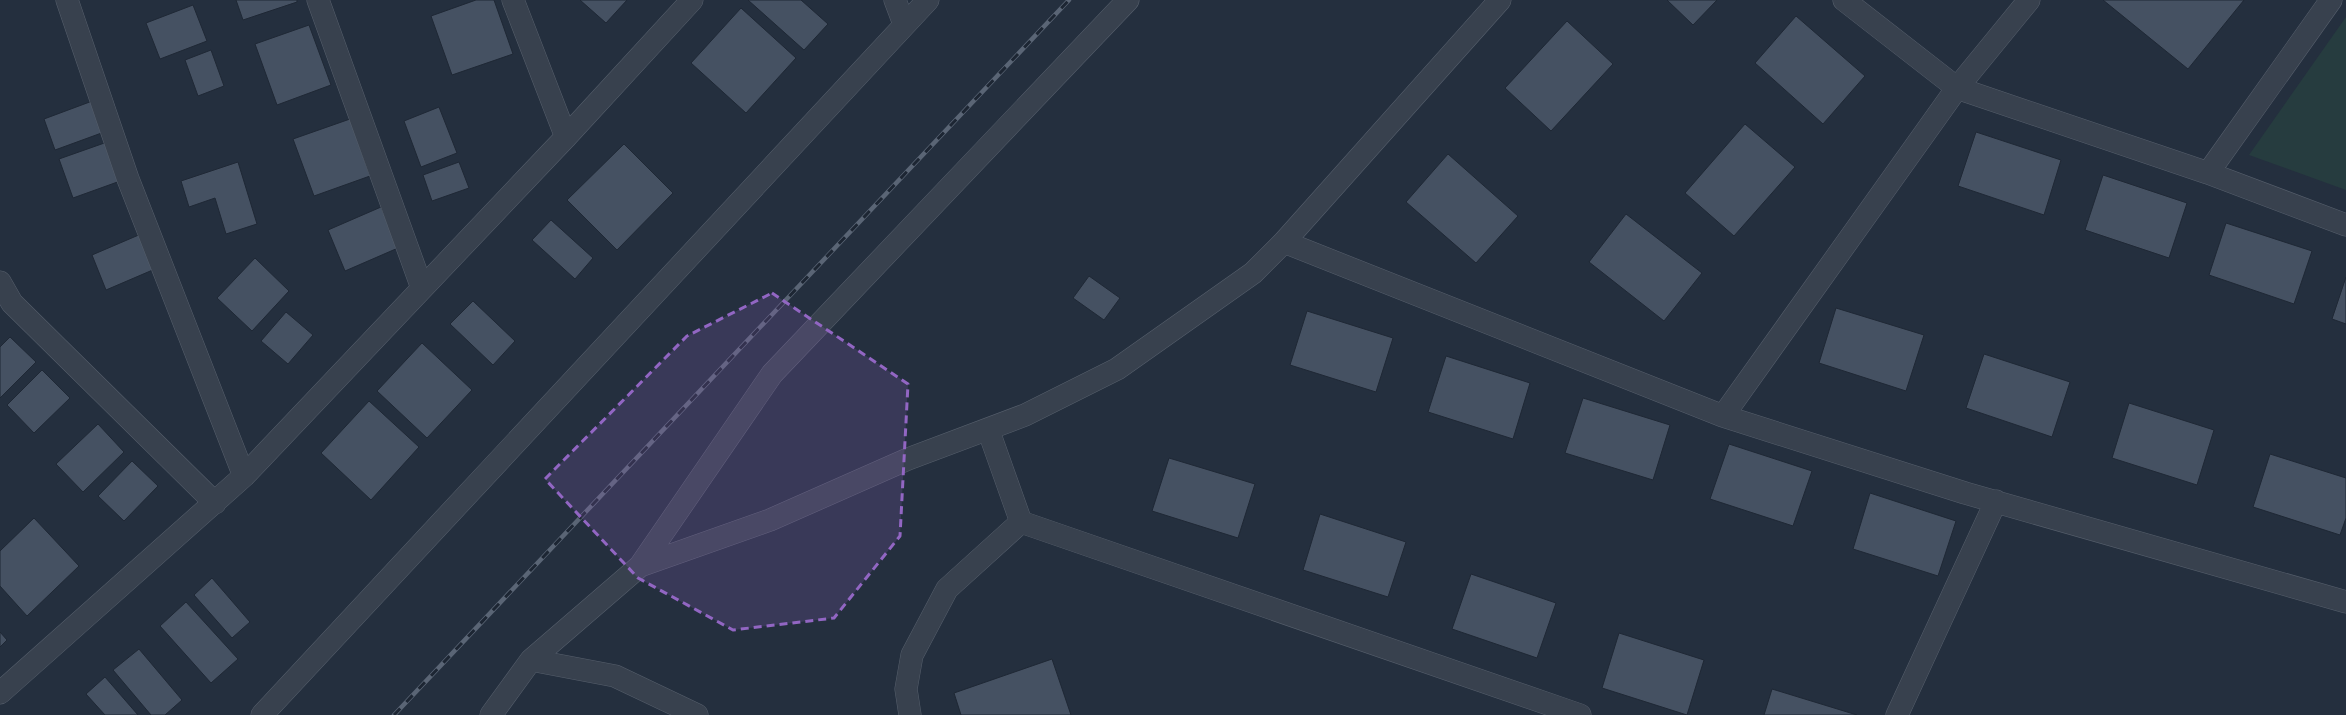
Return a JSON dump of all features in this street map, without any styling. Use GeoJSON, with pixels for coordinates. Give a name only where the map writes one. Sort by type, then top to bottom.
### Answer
{"type":"FeatureCollection","features":[{"type":"Feature","properties":{"kind":"street"},"geometry":{"type":"LineString","coordinates":[[68,0],[128,179],[244,476]]}},
{"type":"Feature","properties":{"kind":"street"},"geometry":{"type":"LineString","coordinates":[[318,0],[422,288]]}},
{"type":"Feature","properties":{"kind":"street"},"geometry":{"type":"LineString","coordinates":[[513,0],[566,137]]}},
{"type":"Feature","properties":{"kind":"street"},"geometry":{"type":"LineString","coordinates":[[0,693],[244,476],[566,137],[692,0]]}},
{"type":"Feature","properties":{"kind":"street"},"geometry":{"type":"LineString","coordinates":[[895,0],[904,24]]}},
{"type":"Feature","properties":{"kind":"street"},"geometry":{"type":"LineString","coordinates":[[262,715],[904,24],[928,0]]}},
{"type":"Feature","properties":{"kind":"street"},"geometry":{"type":"LineString","coordinates":[[490,715],[530,660],[640,566],[772,374],[1128,0]]}},
{"type":"Feature","properties":{"kind":"street"},"geometry":{"type":"LineString","coordinates":[[640,566],[770,520],[908,459],[1025,415],[1117,369],[1253,273],[1284,242],[1500,0]]}},
{"type":"Feature","properties":{"kind":"street"},"geometry":{"type":"LineString","coordinates":[[1844,0],[1957,88],[2208,173],[2346,225]]}},
{"type":"Feature","properties":{"kind":"street"},"geometry":{"type":"LineString","coordinates":[[1723,416],[1957,88],[2029,0]]}},
{"type":"Feature","properties":{"kind":"street"},"geometry":{"type":"LineString","coordinates":[[2208,173],[2331,0]]}},
{"type":"Feature","properties":{"kind":"street"},"geometry":{"type":"LineString","coordinates":[[1284,242],[1723,416],[1996,501],[2346,602]]}},
{"type":"Feature","properties":{"kind":"street"},"geometry":{"type":"LineString","coordinates":[[0,282],[6,303],[215,503]]}},
{"type":"Feature","properties":{"kind":"street"},"geometry":{"type":"LineString","coordinates":[[988,429],[1021,522]]}},
{"type":"Feature","properties":{"kind":"street"},"geometry":{"type":"LineString","coordinates":[[1896,715],[1996,501]]}},
{"type":"Feature","properties":{"kind":"street"},"geometry":{"type":"LineString","coordinates":[[910,715],[906,689],[912,655],[947,589],[1021,522]]}},
{"type":"Feature","properties":{"kind":"street"},"geometry":{"type":"LineString","coordinates":[[1021,522],[1580,715]]}},
{"type":"Feature","properties":{"kind":"street"},"geometry":{"type":"LineString","coordinates":[[530,660],[615,676],[698,715]]}},
{"type":"Feature","properties":{"kind":"highlighted area"},"geometry":{"type":"Polygon","coordinates":[[[772,293],[908,384],[900,536],[834,618],[733,630],[638,578],[545,479],[687,336],[772,293]]]}},
{"type":"Feature","properties":{"kind":"green space"},"geometry":{"type":"Polygon","coordinates":[[[2346,17],[2346,190],[2249,155],[2346,17]]]}},
{"type":"Feature","properties":{"kind":"building"},"geometry":{"type":"Polygon","coordinates":[[[236,0],[297,0],[297,2],[243,20],[236,0]]]}},
{"type":"Feature","properties":{"kind":"building"},"geometry":{"type":"Polygon","coordinates":[[[476,0],[494,0],[513,54],[452,75],[431,16],[476,0]]]}},
{"type":"Feature","properties":{"kind":"building"},"geometry":{"type":"Polygon","coordinates":[[[580,0],[627,0],[606,23],[580,0]]]}},
{"type":"Feature","properties":{"kind":"building"},"geometry":{"type":"Polygon","coordinates":[[[748,0],[801,0],[828,24],[804,50],[748,0]]]}},
{"type":"Feature","properties":{"kind":"building"},"geometry":{"type":"Polygon","coordinates":[[[1667,0],[1717,0],[1693,25],[1667,0]]]}},
{"type":"Feature","properties":{"kind":"building"},"geometry":{"type":"Polygon","coordinates":[[[2103,0],[2244,0],[2188,69],[2103,0]]]}},
{"type":"Feature","properties":{"kind":"building"},"geometry":{"type":"Polygon","coordinates":[[[193,5],[207,41],[160,59],[146,23],[193,5]]]}},
{"type":"Feature","properties":{"kind":"building"},"geometry":{"type":"Polygon","coordinates":[[[741,8],[796,58],[746,113],[691,63],[741,8]]]}},
{"type":"Feature","properties":{"kind":"building"},"geometry":{"type":"Polygon","coordinates":[[[1796,16],[1865,76],[1823,124],[1755,63],[1796,16]]]}},
{"type":"Feature","properties":{"kind":"building"},"geometry":{"type":"Polygon","coordinates":[[[1567,21],[1613,64],[1551,131],[1505,88],[1567,21]]]}},
{"type":"Feature","properties":{"kind":"building"},"geometry":{"type":"Polygon","coordinates":[[[309,25],[331,85],[277,105],[255,44],[309,25]]]}},
{"type":"Feature","properties":{"kind":"building"},"geometry":{"type":"Polygon","coordinates":[[[211,50],[224,86],[198,96],[185,60],[211,50]]]}},
{"type":"Feature","properties":{"kind":"building"},"geometry":{"type":"Polygon","coordinates":[[[95,100],[107,131],[55,150],[44,119],[95,100]]]}},
{"type":"Feature","properties":{"kind":"building"},"geometry":{"type":"Polygon","coordinates":[[[439,107],[457,153],[421,167],[404,121],[439,107]]]}},
{"type":"Feature","properties":{"kind":"building"},"geometry":{"type":"Polygon","coordinates":[[[350,119],[370,176],[314,196],[293,139],[350,119]]]}},
{"type":"Feature","properties":{"kind":"building"},"geometry":{"type":"Polygon","coordinates":[[[1745,124],[1795,167],[1734,236],[1685,193],[1745,124]]]}},
{"type":"Feature","properties":{"kind":"building"},"geometry":{"type":"Polygon","coordinates":[[[1976,132],[2061,160],[2044,215],[1958,186],[1976,132]]]}},
{"type":"Feature","properties":{"kind":"building"},"geometry":{"type":"Polygon","coordinates":[[[110,141],[123,180],[73,198],[59,159],[110,141]]]}},
{"type":"Feature","properties":{"kind":"building"},"geometry":{"type":"Polygon","coordinates":[[[624,144],[673,193],[617,250],[567,200],[624,144]]]}},
{"type":"Feature","properties":{"kind":"building"},"geometry":{"type":"Polygon","coordinates":[[[1448,154],[1518,216],[1476,263],[1406,202],[1448,154]]]}},
{"type":"Feature","properties":{"kind":"building"},"geometry":{"type":"Polygon","coordinates":[[[238,162],[257,224],[226,234],[215,198],[189,207],[181,181],[238,162]]]}},
{"type":"Feature","properties":{"kind":"building"},"geometry":{"type":"Polygon","coordinates":[[[459,162],[469,188],[432,201],[423,175],[459,162]]]}},
{"type":"Feature","properties":{"kind":"building"},"geometry":{"type":"Polygon","coordinates":[[[2103,175],[2187,203],[2169,258],[2085,230],[2103,175]]]}},
{"type":"Feature","properties":{"kind":"building"},"geometry":{"type":"Polygon","coordinates":[[[381,207],[398,248],[345,271],[328,230],[381,207]]]}},
{"type":"Feature","properties":{"kind":"building"},"geometry":{"type":"Polygon","coordinates":[[[1626,214],[1702,273],[1664,321],[1589,262],[1626,214]]]}},
{"type":"Feature","properties":{"kind":"building"},"geometry":{"type":"Polygon","coordinates":[[[551,220],[593,258],[575,279],[532,240],[551,220]]]}},
{"type":"Feature","properties":{"kind":"building"},"geometry":{"type":"Polygon","coordinates":[[[2226,223],[2312,251],[2294,304],[2209,275],[2226,223]]]}},
{"type":"Feature","properties":{"kind":"building"},"geometry":{"type":"Polygon","coordinates":[[[141,234],[155,269],[106,290],[92,255],[141,234]]]}},
{"type":"Feature","properties":{"kind":"building"},"geometry":{"type":"Polygon","coordinates":[[[255,258],[289,291],[252,331],[217,298],[255,258]]]}},
{"type":"Feature","properties":{"kind":"building"},"geometry":{"type":"Polygon","coordinates":[[[1089,276],[1120,298],[1104,320],[1073,298],[1089,276]]]}},
{"type":"Feature","properties":{"kind":"building"},"geometry":{"type":"Polygon","coordinates":[[[2346,277],[2346,324],[2332,319],[2346,277]]]}},
{"type":"Feature","properties":{"kind":"building"},"geometry":{"type":"Polygon","coordinates":[[[473,301],[515,341],[493,365],[450,324],[473,301]]]}},
{"type":"Feature","properties":{"kind":"building"},"geometry":{"type":"Polygon","coordinates":[[[1836,308],[1924,335],[1906,391],[1819,363],[1836,308]]]}},
{"type":"Feature","properties":{"kind":"building"},"geometry":{"type":"Polygon","coordinates":[[[1307,311],[1393,338],[1376,392],[1290,365],[1307,311]]]}},
{"type":"Feature","properties":{"kind":"building"},"geometry":{"type":"Polygon","coordinates":[[[286,312],[313,335],[288,364],[261,341],[286,312]]]}},
{"type":"Feature","properties":{"kind":"building"},"geometry":{"type":"Polygon","coordinates":[[[10,337],[36,362],[0,398],[0,347],[10,337]]]}},
{"type":"Feature","properties":{"kind":"building"},"geometry":{"type":"Polygon","coordinates":[[[422,343],[472,390],[427,438],[377,391],[422,343]]]}},
{"type":"Feature","properties":{"kind":"building"},"geometry":{"type":"Polygon","coordinates":[[[1984,354],[2070,382],[2052,437],[1966,408],[1984,354]]]}},
{"type":"Feature","properties":{"kind":"building"},"geometry":{"type":"Polygon","coordinates":[[[1446,356],[1530,383],[1513,439],[1428,412],[1446,356]]]}},
{"type":"Feature","properties":{"kind":"building"},"geometry":{"type":"Polygon","coordinates":[[[42,370],[70,398],[34,433],[7,405],[42,370]]]}},
{"type":"Feature","properties":{"kind":"building"},"geometry":{"type":"Polygon","coordinates":[[[1583,398],[1670,425],[1653,480],[1565,453],[1583,398]]]}},
{"type":"Feature","properties":{"kind":"building"},"geometry":{"type":"Polygon","coordinates":[[[369,401],[419,447],[371,500],[321,453],[369,401]]]}},
{"type":"Feature","properties":{"kind":"building"},"geometry":{"type":"Polygon","coordinates":[[[2129,403],[2214,430],[2197,485],[2112,458],[2129,403]]]}},
{"type":"Feature","properties":{"kind":"building"},"geometry":{"type":"Polygon","coordinates":[[[98,424],[124,452],[83,492],[56,464],[98,424]]]}},
{"type":"Feature","properties":{"kind":"building"},"geometry":{"type":"Polygon","coordinates":[[[1729,444],[1812,471],[1793,526],[1710,499],[1729,444]]]}},
{"type":"Feature","properties":{"kind":"building"},"geometry":{"type":"Polygon","coordinates":[[[2270,454],[2346,478],[2346,518],[2340,535],[2253,507],[2270,454]]]}},
{"type":"Feature","properties":{"kind":"building"},"geometry":{"type":"Polygon","coordinates":[[[1169,458],[1255,484],[1238,538],[1152,511],[1169,458]]]}},
{"type":"Feature","properties":{"kind":"building"},"geometry":{"type":"Polygon","coordinates":[[[132,461],[158,486],[124,521],[98,496],[132,461]]]}},
{"type":"Feature","properties":{"kind":"building"},"geometry":{"type":"Polygon","coordinates":[[[1870,493],[1956,521],[1938,576],[1853,549],[1870,493]]]}},
{"type":"Feature","properties":{"kind":"building"},"geometry":{"type":"Polygon","coordinates":[[[1320,514],[1406,542],[1388,597],[1303,570],[1320,514]]]}},
{"type":"Feature","properties":{"kind":"building"},"geometry":{"type":"Polygon","coordinates":[[[34,518],[79,566],[27,616],[0,586],[0,551],[34,518]]]}},
{"type":"Feature","properties":{"kind":"building"},"geometry":{"type":"Polygon","coordinates":[[[1471,574],[1556,603],[1537,658],[1452,629],[1471,574]]]}},
{"type":"Feature","properties":{"kind":"building"},"geometry":{"type":"Polygon","coordinates":[[[212,578],[250,622],[232,638],[194,595],[212,578]]]}},
{"type":"Feature","properties":{"kind":"building"},"geometry":{"type":"Polygon","coordinates":[[[186,602],[238,659],[211,683],[160,626],[186,602]]]}},
{"type":"Feature","properties":{"kind":"building"},"geometry":{"type":"Polygon","coordinates":[[[0,632],[7,640],[0,647],[0,632]]]}},
{"type":"Feature","properties":{"kind":"building"},"geometry":{"type":"Polygon","coordinates":[[[1619,633],[1704,660],[1687,715],[1602,688],[1619,633]]]}},
{"type":"Feature","properties":{"kind":"building"},"geometry":{"type":"Polygon","coordinates":[[[139,649],[182,700],[165,715],[151,715],[113,670],[139,649]]]}},
{"type":"Feature","properties":{"kind":"building"},"geometry":{"type":"Polygon","coordinates":[[[1052,659],[1071,715],[961,715],[954,693],[1052,659]]]}},
{"type":"Feature","properties":{"kind":"building"},"geometry":{"type":"Polygon","coordinates":[[[105,677],[138,715],[105,715],[86,694],[105,677]]]}},
{"type":"Feature","properties":{"kind":"building"},"geometry":{"type":"Polygon","coordinates":[[[1772,689],[1857,715],[1764,715],[1772,689]]]}},
{"type":"Feature","properties":{"kind":"railway"},"geometry":{"type":"LineString","coordinates":[[394,715],[1069,0]]}}]}
